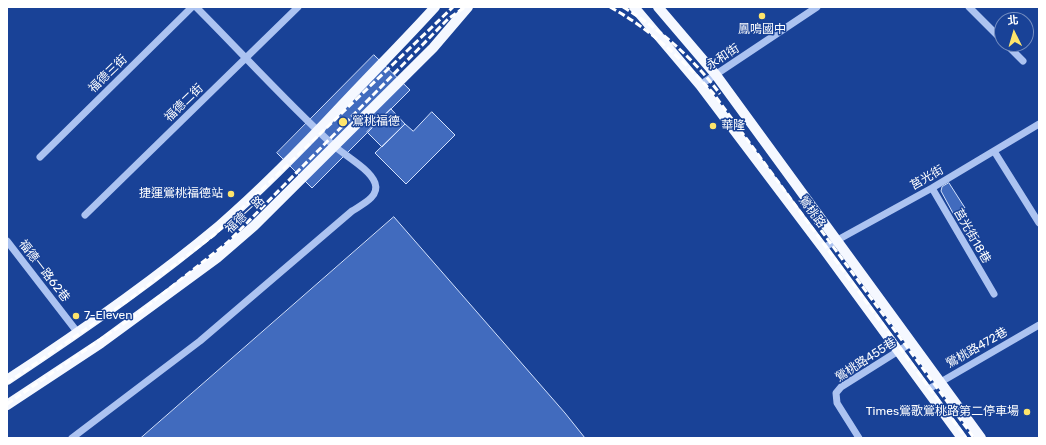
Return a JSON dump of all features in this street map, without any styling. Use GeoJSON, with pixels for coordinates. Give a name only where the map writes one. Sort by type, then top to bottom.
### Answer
{"type":"FeatureCollection","features":[{"type":"Feature","properties":{"kind":"main road","name":"福德一路"},"geometry":{"type":"LineString","coordinates":[[7,380],[78,333],[134,292],[218,226],[248,200],[318,130],[435,7]]}},
{"type":"Feature","properties":{"kind":"main road","name":"福德一路"},"geometry":{"type":"LineString","coordinates":[[7,405],[101,343],[217,258],[254,226],[433,48],[468,7]]}},
{"type":"Feature","properties":{"kind":"main road","name":"鶯桃路"},"geometry":{"type":"LineString","coordinates":[[634,7],[700,85],[823,248],[962,438]]}},
{"type":"Feature","properties":{"kind":"main road","name":"鶯桃路"},"geometry":{"type":"LineString","coordinates":[[658,7],[716,75],[981,438]]}},
{"type":"Feature","properties":{"kind":"street","name":"福德三街"},"geometry":{"type":"LineString","coordinates":[[40,157],[192,7]]}},
{"type":"Feature","properties":{"kind":"street"},"geometry":{"type":"LineString","coordinates":[[72,438],[200,341],[352,211],[374,196],[375,183],[361,167],[334,146],[196,7]]}},
{"type":"Feature","properties":{"kind":"street","name":"福德二街"},"geometry":{"type":"LineString","coordinates":[[85,215],[298,7]]}},
{"type":"Feature","properties":{"kind":"street","name":"永和街"},"geometry":{"type":"LineString","coordinates":[[700,85],[817,7]]}},
{"type":"Feature","properties":{"kind":"street"},"geometry":{"type":"LineString","coordinates":[[969,7],[994,32]]}},
{"type":"Feature","properties":{"kind":"street"},"geometry":{"type":"LineString","coordinates":[[1014,52],[1023,61]]}},
{"type":"Feature","properties":{"kind":"street","name":"莒光街"},"geometry":{"type":"LineString","coordinates":[[823,248],[932,188],[1039,124]]}},
{"type":"Feature","properties":{"kind":"street"},"geometry":{"type":"LineString","coordinates":[[994,151],[1039,223]]}},
{"type":"Feature","properties":{"kind":"street","name":"莒光街18巷"},"geometry":{"type":"LineString","coordinates":[[932,188],[994,294]]}},
{"type":"Feature","properties":{"kind":"street","name":"福德一路62巷"},"geometry":{"type":"LineString","coordinates":[[7,241],[78,333]]}},
{"type":"Feature","properties":{"kind":"street","name":"鶯桃路472巷"},"geometry":{"type":"LineString","coordinates":[[927,390],[1039,325]]}},
{"type":"Feature","properties":{"kind":"street","name":"鶯桃路455巷"},"geometry":{"type":"LineString","coordinates":[[859,438],[836,403],[836,393],[841,387],[911,343]]}},
{"type":"Feature","properties":{"kind":"building"},"geometry":{"type":"Polygon","coordinates":[[[374,55],[410,90],[312,188],[277,153],[374,55]]]}},
{"type":"Feature","properties":{"kind":"building"},"geometry":{"type":"Polygon","coordinates":[[[391,109],[405,124],[382,147],[367,132],[391,109]]]}},
{"type":"Feature","properties":{"kind":"building"},"geometry":{"type":"Polygon","coordinates":[[[432,112],[455,135],[406,184],[375,153],[405,124],[413,131],[432,112]]]}},
{"type":"Feature","properties":{"kind":"building"},"geometry":{"type":"Polygon","coordinates":[[[949,183],[965,208],[954,215],[941,191],[942,187],[949,183]]]}},
{"type":"Feature","properties":{"kind":"building"},"geometry":{"type":"Polygon","coordinates":[[[394,217],[565,413],[585,438],[141,438],[394,217]]]}},
{"type":"Feature","properties":{"kind":"railway"},"geometry":{"type":"LineString","coordinates":[[7,383],[127,301],[214,235],[453,7]]}},
{"type":"Feature","properties":{"kind":"railway"},"geometry":{"type":"LineString","coordinates":[[7,404],[136,315],[228,242],[448,19],[465,7]]}},
{"type":"Feature","properties":{"kind":"railway"},"geometry":{"type":"LineString","coordinates":[[610,7],[652,35],[678,57],[713,93],[966,438]]}},
{"type":"Feature","properties":{"kind":"railway"},"geometry":{"type":"LineString","coordinates":[[623,7],[650,25],[676,46],[688,57],[720,94]]}},
{"type":"Feature","properties":{"kind":"railway"},"geometry":{"type":"LineString","coordinates":[[815,222],[974,438]]}},
{"type":"Feature","properties":{"kind":"place","name":"鳳鳴國中"},"geometry":{"type":"Point","coordinates":[762,16]}},
{"type":"Feature","properties":{"kind":"place","name":"鶯桃福德"},"geometry":{"type":"Point","coordinates":[343,122]}},
{"type":"Feature","properties":{"kind":"place","name":"華隆"},"geometry":{"type":"Point","coordinates":[713,126]}},
{"type":"Feature","properties":{"kind":"place","name":"捷運鶯桃福德站"},"geometry":{"type":"Point","coordinates":[231,194]}},
{"type":"Feature","properties":{"kind":"place","name":"7-Eleven"},"geometry":{"type":"Point","coordinates":[76,316]}},
{"type":"Feature","properties":{"kind":"place","name":"Times鶯歌鶯桃路第二停車場"},"geometry":{"type":"Point","coordinates":[1027,412]}}]}
